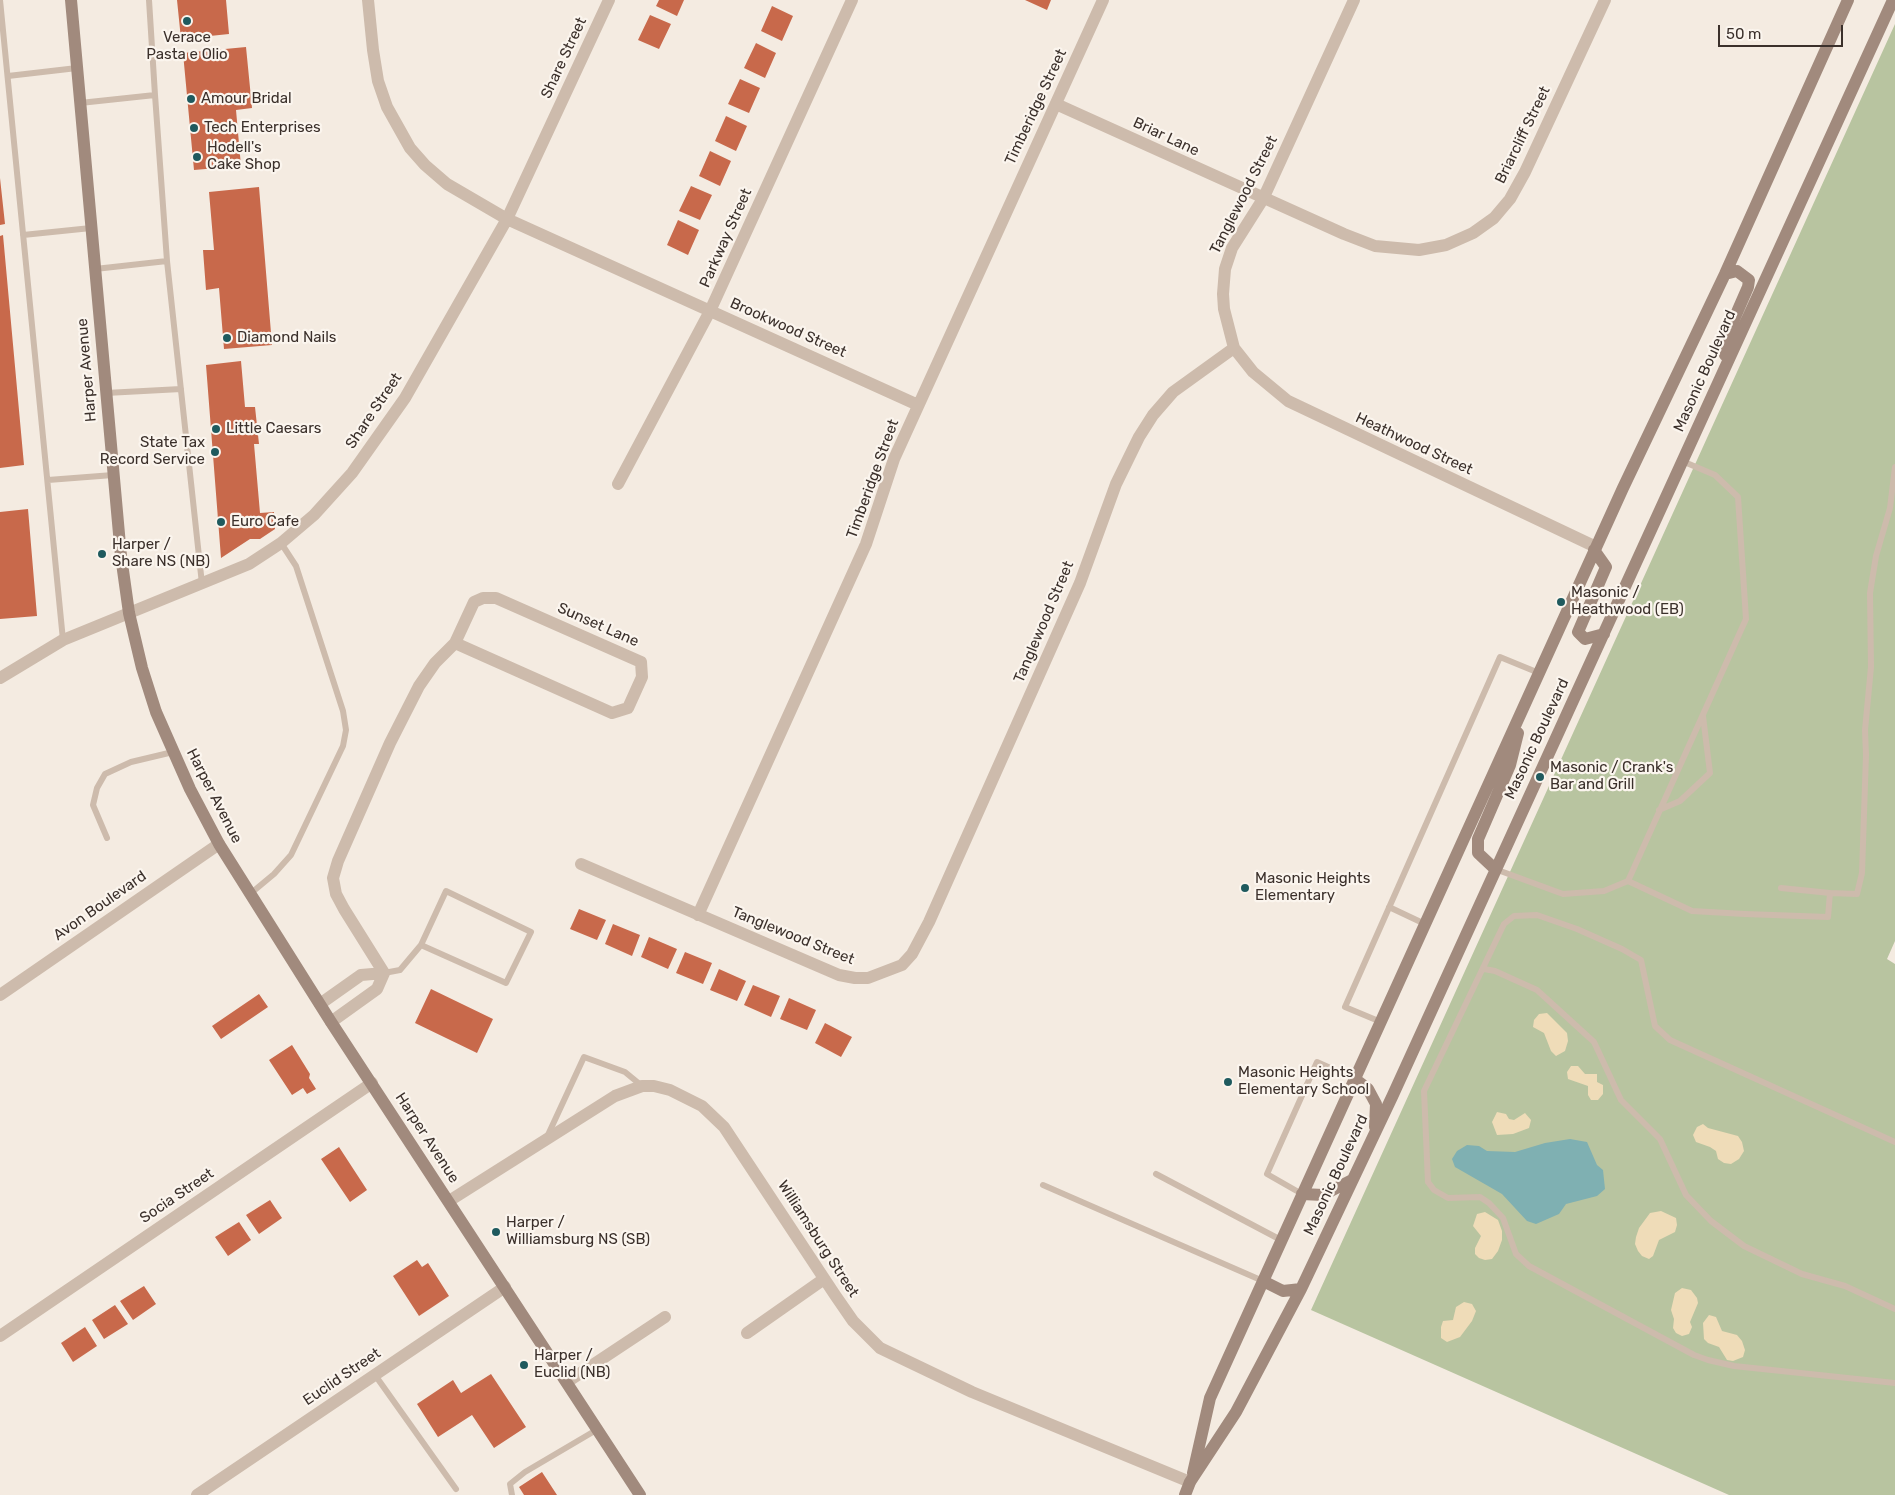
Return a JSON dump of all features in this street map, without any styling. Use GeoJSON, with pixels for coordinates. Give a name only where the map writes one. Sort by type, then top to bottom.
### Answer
{"type":"FeatureCollection","features":[{"type":"Feature","properties":{"kind":"main road","name":"Harper Avenue"},"geometry":{"type":"LineString","coordinates":[[71,0],[121,556],[129,613],[142,668],[156,712],[173,752],[219,844],[331,1022],[640,1495]]}},
{"type":"Feature","properties":{"kind":"main road","name":"Masonic Boulevard"},"geometry":{"type":"LineString","coordinates":[[1185,1495],[1190,1482],[1210,1398],[1595,549],[1725,274],[1848,0]]}},
{"type":"Feature","properties":{"kind":"main road","name":"Masonic Boulevard"},"geometry":{"type":"LineString","coordinates":[[1190,1482],[1236,1412],[1300,1289],[1375,1132],[1893,0]]}},
{"type":"Feature","properties":{"kind":"main road"},"geometry":{"type":"LineString","coordinates":[[1721,375],[1731,326],[1748,287],[1749,280],[1737,271],[1725,274]]}},
{"type":"Feature","properties":{"kind":"main road"},"geometry":{"type":"LineString","coordinates":[[1595,549],[1606,567],[1578,632],[1585,639],[1604,634]]}},
{"type":"Feature","properties":{"kind":"main road"},"geometry":{"type":"LineString","coordinates":[[1495,869],[1478,853],[1478,839],[1510,766],[1526,702]]}},
{"type":"Feature","properties":{"kind":"main road"},"geometry":{"type":"LineString","coordinates":[[1355,1079],[1368,1089],[1376,1104],[1375,1132]]}},
{"type":"Feature","properties":{"kind":"main road"},"geometry":{"type":"LineString","coordinates":[[1302,1194],[1323,1194],[1352,1180]]}},
{"type":"Feature","properties":{"kind":"main road"},"geometry":{"type":"LineString","coordinates":[[1263,1280],[1282,1291],[1300,1289]]}},
{"type":"Feature","properties":{"kind":"street","name":"Brookwood Street"},"geometry":{"type":"LineString","coordinates":[[368,0],[372,50],[378,81],[387,107],[410,148],[425,165],[448,184],[507,219],[918,405]]}},
{"type":"Feature","properties":{"kind":"street","name":"Share Street"},"geometry":{"type":"LineString","coordinates":[[0,678],[63,640],[249,564],[281,543],[314,515],[352,473],[405,398],[507,219],[609,0]]}},
{"type":"Feature","properties":{"kind":"street","name":"Parkway Street"},"geometry":{"type":"LineString","coordinates":[[618,484],[710,311],[852,0]]}},
{"type":"Feature","properties":{"kind":"street","name":"Timberidge Street"},"geometry":{"type":"LineString","coordinates":[[698,915],[866,544],[894,459],[1103,0]]}},
{"type":"Feature","properties":{"kind":"street","name":"Tanglewood Street"},"geometry":{"type":"LineString","coordinates":[[581,864],[839,975],[868,978],[902,965],[922,938],[933,914],[1080,583],[1116,484],[1139,437],[1153,415],[1173,392],[1234,348],[1224,309],[1225,269],[1232,248],[1264,199],[1354,0]]}},
{"type":"Feature","properties":{"kind":"street","name":"Briarcliff Street"},"geometry":{"type":"LineString","coordinates":[[1264,199],[1344,234],[1375,246],[1389,249],[1419,250],[1446,245],[1473,233],[1494,218],[1510,199],[1526,172],[1605,0]]}},
{"type":"Feature","properties":{"kind":"street","name":"Briar Lane"},"geometry":{"type":"LineString","coordinates":[[1056,104],[1264,199]]}},
{"type":"Feature","properties":{"kind":"street","name":"Heathwood Street"},"geometry":{"type":"LineString","coordinates":[[1234,348],[1253,372],[1288,401],[1595,549]]}},
{"type":"Feature","properties":{"kind":"street","name":"Sunset Lane"},"geometry":{"type":"LineString","coordinates":[[384,972],[336,894],[334,878],[338,861],[386,752],[419,686],[435,663],[455,643],[474,602],[483,598],[496,598],[641,662],[642,676],[628,708],[612,713],[455,643]]}},
{"type":"Feature","properties":{"kind":"street","name":"Avon Boulevard"},"geometry":{"type":"LineString","coordinates":[[0,995],[219,844]]}},
{"type":"Feature","properties":{"kind":"street"},"geometry":{"type":"LineString","coordinates":[[320,1004],[361,975],[384,972],[377,989],[331,1022]]}},
{"type":"Feature","properties":{"kind":"street","name":"Socia Street"},"geometry":{"type":"LineString","coordinates":[[0,1336],[372,1083]]}},
{"type":"Feature","properties":{"kind":"street","name":"Williamsburg Street"},"geometry":{"type":"LineString","coordinates":[[449,1200],[615,1096],[642,1086],[654,1086],[670,1090],[687,1097],[714,1116],[740,1150],[824,1279],[863,1332],[880,1348],[894,1357],[972,1392],[1190,1482]]}},
{"type":"Feature","properties":{"kind":"street"},"geometry":{"type":"LineString","coordinates":[[747,1332],[824,1279]]}},
{"type":"Feature","properties":{"kind":"street","name":"Euclid Street"},"geometry":{"type":"LineString","coordinates":[[197,1495],[505,1287]]}},
{"type":"Feature","properties":{"kind":"street"},"geometry":{"type":"LineString","coordinates":[[567,1382],[666,1317]]}},
{"type":"Feature","properties":{"kind":"lane"},"geometry":{"type":"LineString","coordinates":[[0,0],[63,640]]}},
{"type":"Feature","properties":{"kind":"lane"},"geometry":{"type":"LineString","coordinates":[[149,0],[167,260],[202,584]]}},
{"type":"Feature","properties":{"kind":"lane"},"geometry":{"type":"LineString","coordinates":[[8,76],[77,68]]}},
{"type":"Feature","properties":{"kind":"lane"},"geometry":{"type":"LineString","coordinates":[[80,103],[155,95]]}},
{"type":"Feature","properties":{"kind":"lane"},"geometry":{"type":"LineString","coordinates":[[24,235],[91,228]]}},
{"type":"Feature","properties":{"kind":"lane"},"geometry":{"type":"LineString","coordinates":[[95,269],[167,260]]}},
{"type":"Feature","properties":{"kind":"lane"},"geometry":{"type":"LineString","coordinates":[[106,393],[181,389]]}},
{"type":"Feature","properties":{"kind":"lane"},"geometry":{"type":"LineString","coordinates":[[1495,869],[1563,894],[1604,891],[1628,881],[1746,619],[1738,497],[1715,475],[1682,461]]}},
{"type":"Feature","properties":{"kind":"lane"},"geometry":{"type":"LineString","coordinates":[[1781,888],[1857,894],[1862,872],[1866,755],[1865,730],[1871,667],[1870,593],[1876,556],[1890,508],[1895,467]]}},
{"type":"Feature","properties":{"kind":"lane"},"geometry":{"type":"LineString","coordinates":[[48,480],[113,475]]}},
{"type":"Feature","properties":{"kind":"lane"},"geometry":{"type":"LineString","coordinates":[[250,894],[274,874],[291,855],[343,746],[346,730],[343,711],[296,566],[281,543]]}},
{"type":"Feature","properties":{"kind":"lane"},"geometry":{"type":"LineString","coordinates":[[1380,1022],[1345,1007],[1500,657],[1539,673]]}},
{"type":"Feature","properties":{"kind":"lane"},"geometry":{"type":"LineString","coordinates":[[1659,810],[1680,801],[1710,773],[1703,714]]}},
{"type":"Feature","properties":{"kind":"lane"},"geometry":{"type":"LineString","coordinates":[[107,838],[94,805],[97,788],[105,774],[130,762],[173,752]]}},
{"type":"Feature","properties":{"kind":"lane"},"geometry":{"type":"LineString","coordinates":[[1628,881],[1692,911],[1718,913],[1828,917],[1830,893]]}},
{"type":"Feature","properties":{"kind":"lane"},"geometry":{"type":"LineString","coordinates":[[384,972],[400,970],[422,944],[446,892],[531,932],[506,983],[422,944]]}},
{"type":"Feature","properties":{"kind":"lane"},"geometry":{"type":"LineString","coordinates":[[1389,907],[1425,924]]}},
{"type":"Feature","properties":{"kind":"lane"},"geometry":{"type":"LineString","coordinates":[[1895,1142],[1670,1040],[1655,1026],[1642,960],[1577,929],[1537,915],[1514,916],[1504,924],[1497,935],[1484,969],[1424,1091],[1426,1174],[1434,1190],[1448,1198],[1480,1197],[1503,1218],[1516,1254],[1530,1266],[1694,1355],[1734,1366],[1895,1383]]}},
{"type":"Feature","properties":{"kind":"lane"},"geometry":{"type":"LineString","coordinates":[[1484,969],[1495,971],[1537,990],[1589,1036],[1603,1058],[1621,1100],[1660,1139],[1686,1195],[1711,1221],[1744,1246],[1802,1274],[1861,1292],[1895,1309]]}},
{"type":"Feature","properties":{"kind":"lane"},"geometry":{"type":"LineString","coordinates":[[545,1140],[584,1057],[625,1072],[642,1086]]}},
{"type":"Feature","properties":{"kind":"lane"},"geometry":{"type":"LineString","coordinates":[[1302,1194],[1267,1174],[1317,1062],[1355,1079]]}},
{"type":"Feature","properties":{"kind":"lane"},"geometry":{"type":"LineString","coordinates":[[1156,1174],[1281,1240]]}},
{"type":"Feature","properties":{"kind":"lane"},"geometry":{"type":"LineString","coordinates":[[1043,1185],[1263,1280]]}},
{"type":"Feature","properties":{"kind":"lane"},"geometry":{"type":"LineString","coordinates":[[374,1375],[456,1489]]}},
{"type":"Feature","properties":{"kind":"lane"},"geometry":{"type":"LineString","coordinates":[[512,1495],[510,1484],[525,1472],[598,1429]]}},
{"type":"Feature","properties":{"kind":"green space"},"geometry":{"type":"Polygon","coordinates":[[[1895,24],[1895,941],[1887,959],[1895,964],[1895,1495],[1729,1495],[1311,1310],[1895,24]]]}},
{"type":"Feature","properties":{"kind":"sand"},"geometry":{"type":"Polygon","coordinates":[[[1547,1013],[1567,1033],[1568,1041],[1565,1051],[1556,1056],[1551,1051],[1544,1033],[1533,1027],[1534,1020],[1539,1014],[1547,1013]]]}},
{"type":"Feature","properties":{"kind":"sand"},"geometry":{"type":"Polygon","coordinates":[[[1571,1066],[1578,1066],[1585,1074],[1597,1074],[1597,1082],[1603,1085],[1603,1094],[1598,1100],[1591,1100],[1588,1095],[1588,1086],[1568,1079],[1567,1072],[1571,1066]]]}},
{"type":"Feature","properties":{"kind":"sand"},"geometry":{"type":"Polygon","coordinates":[[[1497,1112],[1506,1114],[1509,1119],[1514,1120],[1525,1113],[1531,1120],[1529,1128],[1513,1134],[1497,1135],[1492,1122],[1497,1112]]]}},
{"type":"Feature","properties":{"kind":"sand"},"geometry":{"type":"Polygon","coordinates":[[[1703,1124],[1708,1128],[1738,1136],[1744,1151],[1739,1159],[1731,1164],[1724,1163],[1718,1159],[1716,1151],[1696,1142],[1693,1135],[1697,1127],[1703,1124]]]}},
{"type":"Feature","properties":{"kind":"sand"},"geometry":{"type":"Polygon","coordinates":[[[1661,1211],[1676,1218],[1677,1225],[1675,1232],[1659,1240],[1653,1256],[1649,1259],[1642,1256],[1638,1251],[1635,1244],[1636,1237],[1639,1228],[1650,1213],[1661,1211]]]}},
{"type":"Feature","properties":{"kind":"sand"},"geometry":{"type":"Polygon","coordinates":[[[1485,1212],[1498,1220],[1502,1231],[1502,1240],[1498,1251],[1492,1259],[1485,1260],[1475,1254],[1475,1248],[1481,1236],[1473,1226],[1477,1214],[1485,1212]]]}},
{"type":"Feature","properties":{"kind":"sand"},"geometry":{"type":"Polygon","coordinates":[[[1682,1288],[1691,1290],[1698,1303],[1690,1322],[1692,1327],[1689,1334],[1682,1336],[1676,1333],[1673,1328],[1674,1319],[1671,1310],[1675,1293],[1682,1288]]]}},
{"type":"Feature","properties":{"kind":"sand"},"geometry":{"type":"Polygon","coordinates":[[[1464,1302],[1472,1304],[1476,1311],[1472,1321],[1460,1337],[1447,1342],[1441,1338],[1443,1321],[1453,1320],[1456,1307],[1464,1302]]]}},
{"type":"Feature","properties":{"kind":"sand"},"geometry":{"type":"Polygon","coordinates":[[[1709,1315],[1716,1317],[1722,1331],[1737,1335],[1742,1341],[1745,1350],[1743,1357],[1733,1361],[1727,1360],[1719,1347],[1708,1343],[1704,1339],[1703,1323],[1709,1315]]]}},
{"type":"Feature","properties":{"kind":"water"},"geometry":{"type":"Polygon","coordinates":[[[1570,1139],[1587,1142],[1597,1165],[1603,1170],[1605,1189],[1597,1196],[1566,1204],[1559,1214],[1536,1224],[1527,1221],[1502,1194],[1455,1167],[1452,1159],[1457,1151],[1467,1145],[1479,1146],[1487,1151],[1515,1152],[1545,1143],[1570,1139]]]}},
{"type":"Feature","properties":{"kind":"building"},"geometry":{"type":"Polygon","coordinates":[[[177,0],[226,0],[229,34],[181,39],[177,0]]]}},
{"type":"Feature","properties":{"kind":"building"},"geometry":{"type":"Polygon","coordinates":[[[659,0],[684,0],[677,16],[656,6],[659,0]]]}},
{"type":"Feature","properties":{"kind":"building"},"geometry":{"type":"Polygon","coordinates":[[[1025,0],[1051,0],[1047,10],[1025,0]]]}},
{"type":"Feature","properties":{"kind":"building"},"geometry":{"type":"Polygon","coordinates":[[[772,6],[793,16],[782,41],[761,31],[772,6]]]}},
{"type":"Feature","properties":{"kind":"building"},"geometry":{"type":"Polygon","coordinates":[[[650,15],[671,24],[659,49],[638,40],[650,15]]]}},
{"type":"Feature","properties":{"kind":"building"},"geometry":{"type":"Polygon","coordinates":[[[756,43],[776,53],[765,78],[744,68],[756,43]]]}},
{"type":"Feature","properties":{"kind":"building"},"geometry":{"type":"Polygon","coordinates":[[[246,47],[252,108],[236,110],[241,166],[194,170],[183,53],[246,47]]]}},
{"type":"Feature","properties":{"kind":"building"},"geometry":{"type":"Polygon","coordinates":[[[740,79],[760,88],[749,113],[728,104],[740,79]]]}},
{"type":"Feature","properties":{"kind":"building"},"geometry":{"type":"Polygon","coordinates":[[[726,116],[747,126],[736,151],[715,141],[726,116]]]}},
{"type":"Feature","properties":{"kind":"building"},"geometry":{"type":"Polygon","coordinates":[[[710,151],[731,161],[720,186],[699,176],[710,151]]]}},
{"type":"Feature","properties":{"kind":"building"},"geometry":{"type":"Polygon","coordinates":[[[0,178],[5,224],[0,225],[0,178]]]}},
{"type":"Feature","properties":{"kind":"building"},"geometry":{"type":"Polygon","coordinates":[[[691,186],[712,195],[700,220],[679,211],[691,186]]]}},
{"type":"Feature","properties":{"kind":"building"},"geometry":{"type":"Polygon","coordinates":[[[259,187],[272,345],[224,349],[219,288],[206,290],[203,250],[214,250],[209,192],[259,187]]]}},
{"type":"Feature","properties":{"kind":"building"},"geometry":{"type":"Polygon","coordinates":[[[678,220],[699,230],[688,255],[667,245],[678,220]]]}},
{"type":"Feature","properties":{"kind":"building"},"geometry":{"type":"Polygon","coordinates":[[[3,235],[24,465],[0,468],[0,236],[3,235]]]}},
{"type":"Feature","properties":{"kind":"building"},"geometry":{"type":"Polygon","coordinates":[[[241,361],[245,407],[255,407],[259,444],[254,444],[260,513],[274,512],[275,529],[260,539],[250,539],[221,558],[206,365],[241,361]]]}},
{"type":"Feature","properties":{"kind":"building"},"geometry":{"type":"Polygon","coordinates":[[[28,509],[37,616],[0,619],[0,512],[28,509]]]}},
{"type":"Feature","properties":{"kind":"building"},"geometry":{"type":"Polygon","coordinates":[[[579,909],[606,920],[597,940],[570,929],[579,909]]]}},
{"type":"Feature","properties":{"kind":"building"},"geometry":{"type":"Polygon","coordinates":[[[613,924],[640,935],[632,956],[605,944],[613,924]]]}},
{"type":"Feature","properties":{"kind":"building"},"geometry":{"type":"Polygon","coordinates":[[[649,937],[677,949],[668,969],[641,957],[649,937]]]}},
{"type":"Feature","properties":{"kind":"building"},"geometry":{"type":"Polygon","coordinates":[[[685,952],[712,963],[703,984],[676,973],[685,952]]]}},
{"type":"Feature","properties":{"kind":"building"},"geometry":{"type":"Polygon","coordinates":[[[719,969],[746,981],[737,1001],[710,990],[719,969]]]}},
{"type":"Feature","properties":{"kind":"building"},"geometry":{"type":"Polygon","coordinates":[[[753,985],[780,996],[771,1017],[744,1005],[753,985]]]}},
{"type":"Feature","properties":{"kind":"building"},"geometry":{"type":"Polygon","coordinates":[[[431,989],[493,1019],[477,1053],[415,1023],[431,989]]]}},
{"type":"Feature","properties":{"kind":"building"},"geometry":{"type":"Polygon","coordinates":[[[259,994],[268,1007],[221,1039],[212,1026],[259,994]]]}},
{"type":"Feature","properties":{"kind":"building"},"geometry":{"type":"Polygon","coordinates":[[[789,998],[816,1010],[807,1030],[780,1019],[789,998]]]}},
{"type":"Feature","properties":{"kind":"building"},"geometry":{"type":"Polygon","coordinates":[[[825,1023],[852,1037],[841,1057],[815,1043],[825,1023]]]}},
{"type":"Feature","properties":{"kind":"building"},"geometry":{"type":"Polygon","coordinates":[[[292,1045],[310,1074],[309,1078],[316,1089],[307,1094],[303,1088],[292,1095],[269,1060],[292,1045]]]}},
{"type":"Feature","properties":{"kind":"building"},"geometry":{"type":"Polygon","coordinates":[[[339,1147],[367,1190],[350,1202],[321,1159],[339,1147]]]}},
{"type":"Feature","properties":{"kind":"building"},"geometry":{"type":"Polygon","coordinates":[[[270,1200],[282,1218],[259,1234],[246,1215],[270,1200]]]}},
{"type":"Feature","properties":{"kind":"building"},"geometry":{"type":"Polygon","coordinates":[[[239,1222],[251,1240],[228,1256],[215,1237],[239,1222]]]}},
{"type":"Feature","properties":{"kind":"building"},"geometry":{"type":"Polygon","coordinates":[[[417,1260],[422,1267],[428,1263],[449,1296],[419,1316],[393,1276],[417,1260]]]}},
{"type":"Feature","properties":{"kind":"building"},"geometry":{"type":"Polygon","coordinates":[[[144,1286],[156,1304],[133,1320],[120,1301],[144,1286]]]}},
{"type":"Feature","properties":{"kind":"building"},"geometry":{"type":"Polygon","coordinates":[[[115,1305],[128,1324],[104,1339],[92,1320],[115,1305]]]}},
{"type":"Feature","properties":{"kind":"building"},"geometry":{"type":"Polygon","coordinates":[[[85,1327],[97,1346],[73,1362],[61,1343],[85,1327]]]}},
{"type":"Feature","properties":{"kind":"building"},"geometry":{"type":"Polygon","coordinates":[[[491,1374],[526,1427],[494,1448],[472,1415],[438,1437],[417,1404],[453,1380],[461,1393],[491,1374]]]}},
{"type":"Feature","properties":{"kind":"building"},"geometry":{"type":"Polygon","coordinates":[[[542,1472],[557,1495],[524,1495],[519,1487],[542,1472]]]}},
{"type":"Feature","properties":{"kind":"place","name":"Verace Pasta e Olio"},"geometry":{"type":"Point","coordinates":[187,21]}},
{"type":"Feature","properties":{"kind":"place","name":"Amour Bridal"},"geometry":{"type":"Point","coordinates":[191,99]}},
{"type":"Feature","properties":{"kind":"place","name":"Tech Enterprises"},"geometry":{"type":"Point","coordinates":[194,128]}},
{"type":"Feature","properties":{"kind":"place","name":"Hodell's Cake Shop"},"geometry":{"type":"Point","coordinates":[197,157]}},
{"type":"Feature","properties":{"kind":"place","name":"Diamond Nails"},"geometry":{"type":"Point","coordinates":[227,338]}},
{"type":"Feature","properties":{"kind":"place","name":"Little Caesars"},"geometry":{"type":"Point","coordinates":[216,429]}},
{"type":"Feature","properties":{"kind":"place","name":"State Tax Record Service"},"geometry":{"type":"Point","coordinates":[215,452]}},
{"type":"Feature","properties":{"kind":"place","name":"Euro Cafe"},"geometry":{"type":"Point","coordinates":[221,522]}},
{"type":"Feature","properties":{"kind":"place","name":"Harper / Share NS (NB)"},"geometry":{"type":"Point","coordinates":[102,554]}},
{"type":"Feature","properties":{"kind":"place","name":"Masonic / Heathwood (EB)"},"geometry":{"type":"Point","coordinates":[1561,602]}},
{"type":"Feature","properties":{"kind":"place","name":"Masonic / Crank's Bar and Grill"},"geometry":{"type":"Point","coordinates":[1540,777]}},
{"type":"Feature","properties":{"kind":"place","name":"Masonic Heights Elementary"},"geometry":{"type":"Point","coordinates":[1245,888]}},
{"type":"Feature","properties":{"kind":"place","name":"Masonic Heights Elementary School"},"geometry":{"type":"Point","coordinates":[1228,1082]}},
{"type":"Feature","properties":{"kind":"place","name":"Harper / Williamsburg NS (SB)"},"geometry":{"type":"Point","coordinates":[496,1232]}},
{"type":"Feature","properties":{"kind":"place","name":"Harper / Euclid (NB)"},"geometry":{"type":"Point","coordinates":[524,1365]}}]}
